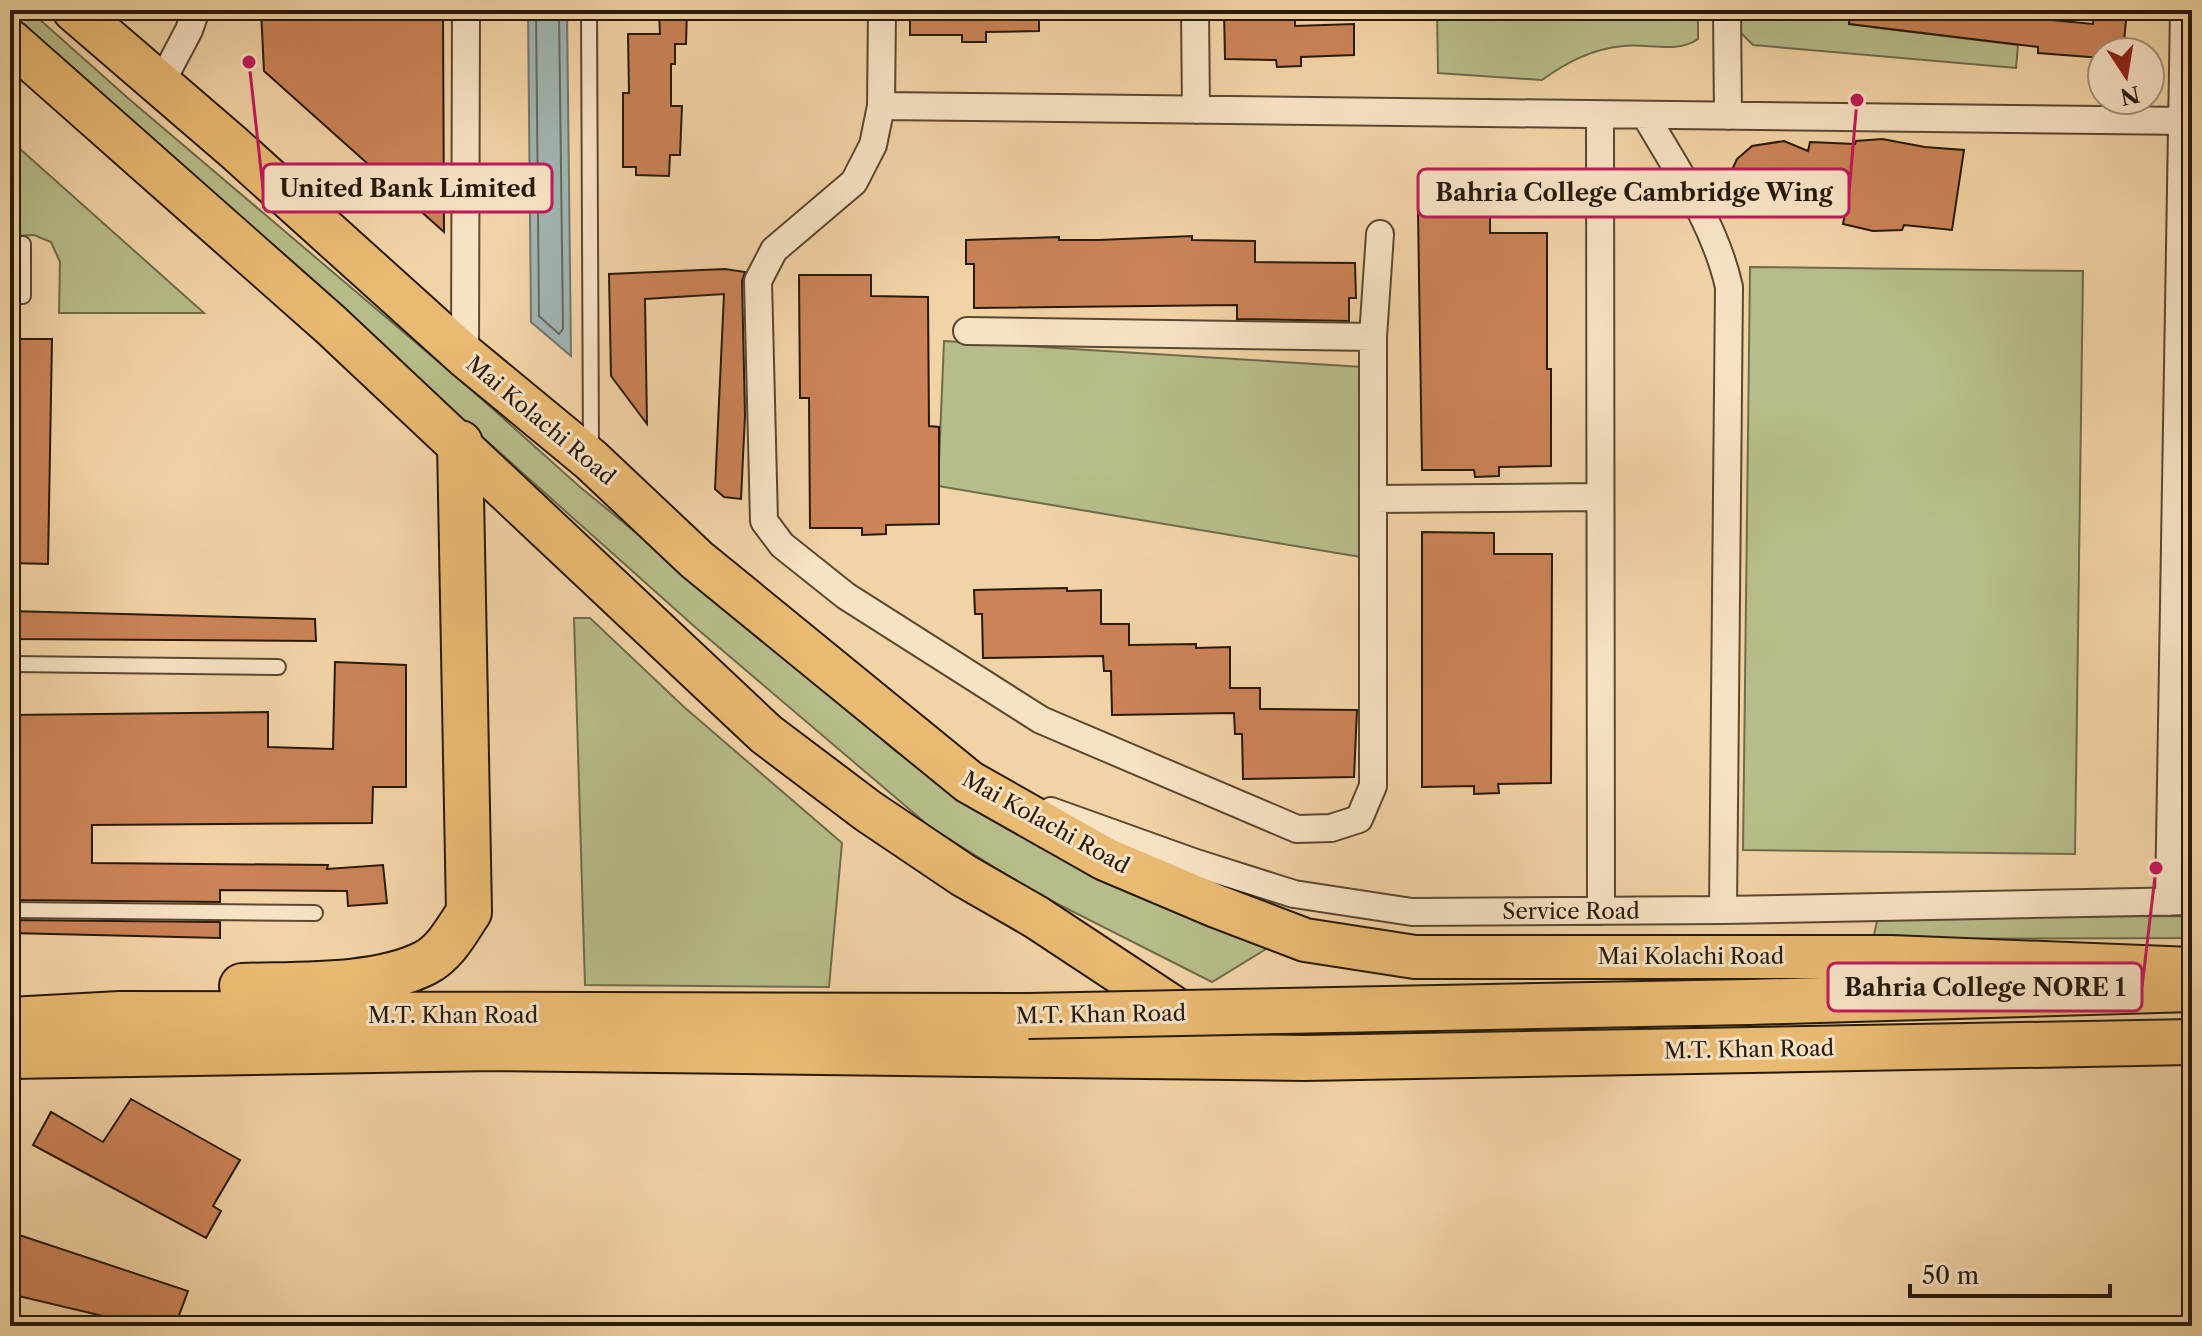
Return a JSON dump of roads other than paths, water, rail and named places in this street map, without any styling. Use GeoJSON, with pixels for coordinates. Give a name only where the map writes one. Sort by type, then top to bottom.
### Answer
{"type":"FeatureCollection","features":[{"type":"Feature","properties":{"kind":"highway"},"geometry":{"type":"LineString","coordinates":[[120,1014],[204,987],[325,983],[388,976],[427,963],[449,943],[469,912],[460,443]]}},
{"type":"Feature","properties":{"kind":"highway","name":"M.T. Khan Road"},"geometry":{"type":"LineString","coordinates":[[13,1048],[1028,1016],[1749,1002],[2192,989]]}},
{"type":"Feature","properties":{"kind":"highway","name":"M.T. Khan Road"},"geometry":{"type":"LineString","coordinates":[[13,1048],[120,1014],[492,1032],[678,1050],[1304,1058],[2192,1042]]}},
{"type":"Feature","properties":{"kind":"main road","name":"Mai Kolachi Road"},"geometry":{"type":"LineString","coordinates":[[74,10],[232,146],[465,356],[591,460],[697,560],[969,782],[1105,859],[1305,940],[1415,957],[1837,956],[2192,969]]}},
{"type":"Feature","properties":{"kind":"main road"},"geometry":{"type":"LineString","coordinates":[[10,41],[460,443],[766,734],[868,811],[963,875],[1036,917],[1226,1041],[1304,1058]]}},
{"type":"Feature","properties":{"kind":"street"},"geometry":{"type":"LineString","coordinates":[[160,85],[196,10]]}},
{"type":"Feature","properties":{"kind":"street"},"geometry":{"type":"LineString","coordinates":[[465,356],[466,10]]}},
{"type":"Feature","properties":{"kind":"street"},"geometry":{"type":"LineString","coordinates":[[882,10],[881,106],[873,145],[854,182],[774,250],[758,281],[764,521],[782,545],[835,588],[1041,720],[1297,829],[1331,828],[1359,819],[1373,786],[1373,337],[1380,234]]}},
{"type":"Feature","properties":{"kind":"street"},"geometry":{"type":"LineString","coordinates":[[1195,10],[1196,110]]}},
{"type":"Feature","properties":{"kind":"street"},"geometry":{"type":"LineString","coordinates":[[1727,10],[1728,116]]}},
{"type":"Feature","properties":{"kind":"street"},"geometry":{"type":"LineString","coordinates":[[2180,901],[2188,121],[2184,10]]}},
{"type":"Feature","properties":{"kind":"street"},"geometry":{"type":"LineString","coordinates":[[881,106],[2188,121]]}},
{"type":"Feature","properties":{"kind":"street"},"geometry":{"type":"LineString","coordinates":[[1600,115],[1601,911]]}},
{"type":"Feature","properties":{"kind":"street"},"geometry":{"type":"LineString","coordinates":[[1645,115],[1702,214],[1722,255],[1729,287],[1723,910]]}},
{"type":"Feature","properties":{"kind":"street"},"geometry":{"type":"LineString","coordinates":[[967,331],[1373,337]]}},
{"type":"Feature","properties":{"kind":"street"},"geometry":{"type":"LineString","coordinates":[[1373,499],[1600,497]]}},
{"type":"Feature","properties":{"kind":"street","name":"Service Road"},"geometry":{"type":"LineString","coordinates":[[969,782],[1196,863],[1294,894],[1412,912],[1836,909],[2180,901]]}},
{"type":"Feature","properties":{"kind":"street"},"geometry":{"type":"LineString","coordinates":[[1836,909],[1837,956]]}},
{"type":"Feature","properties":{"kind":"lane"},"geometry":{"type":"LineString","coordinates":[[589,10],[591,460]]}},
{"type":"Feature","properties":{"kind":"lane"},"geometry":{"type":"LineString","coordinates":[[10,245],[23,244],[23,296],[10,296]]}},
{"type":"Feature","properties":{"kind":"lane"},"geometry":{"type":"LineString","coordinates":[[10,664],[278,667]]}},
{"type":"Feature","properties":{"kind":"lane"},"geometry":{"type":"LineString","coordinates":[[10,910],[315,913]]}},
{"type":"Feature","properties":{"kind":"water"},"geometry":{"type":"Polygon","coordinates":[[[528,10],[567,10],[571,356],[531,322],[528,10]]]}},
{"type":"Feature","properties":{"kind":"place","name":"United Bank Limited"},"geometry":{"type":"Point","coordinates":[249,62]}},
{"type":"Feature","properties":{"kind":"place","name":"Bahria College Cambridge Wing"},"geometry":{"type":"Point","coordinates":[1857,100]}},
{"type":"Feature","properties":{"kind":"place","name":"Bahria College NORE 1"},"geometry":{"type":"Point","coordinates":[2156,868]}}]}
